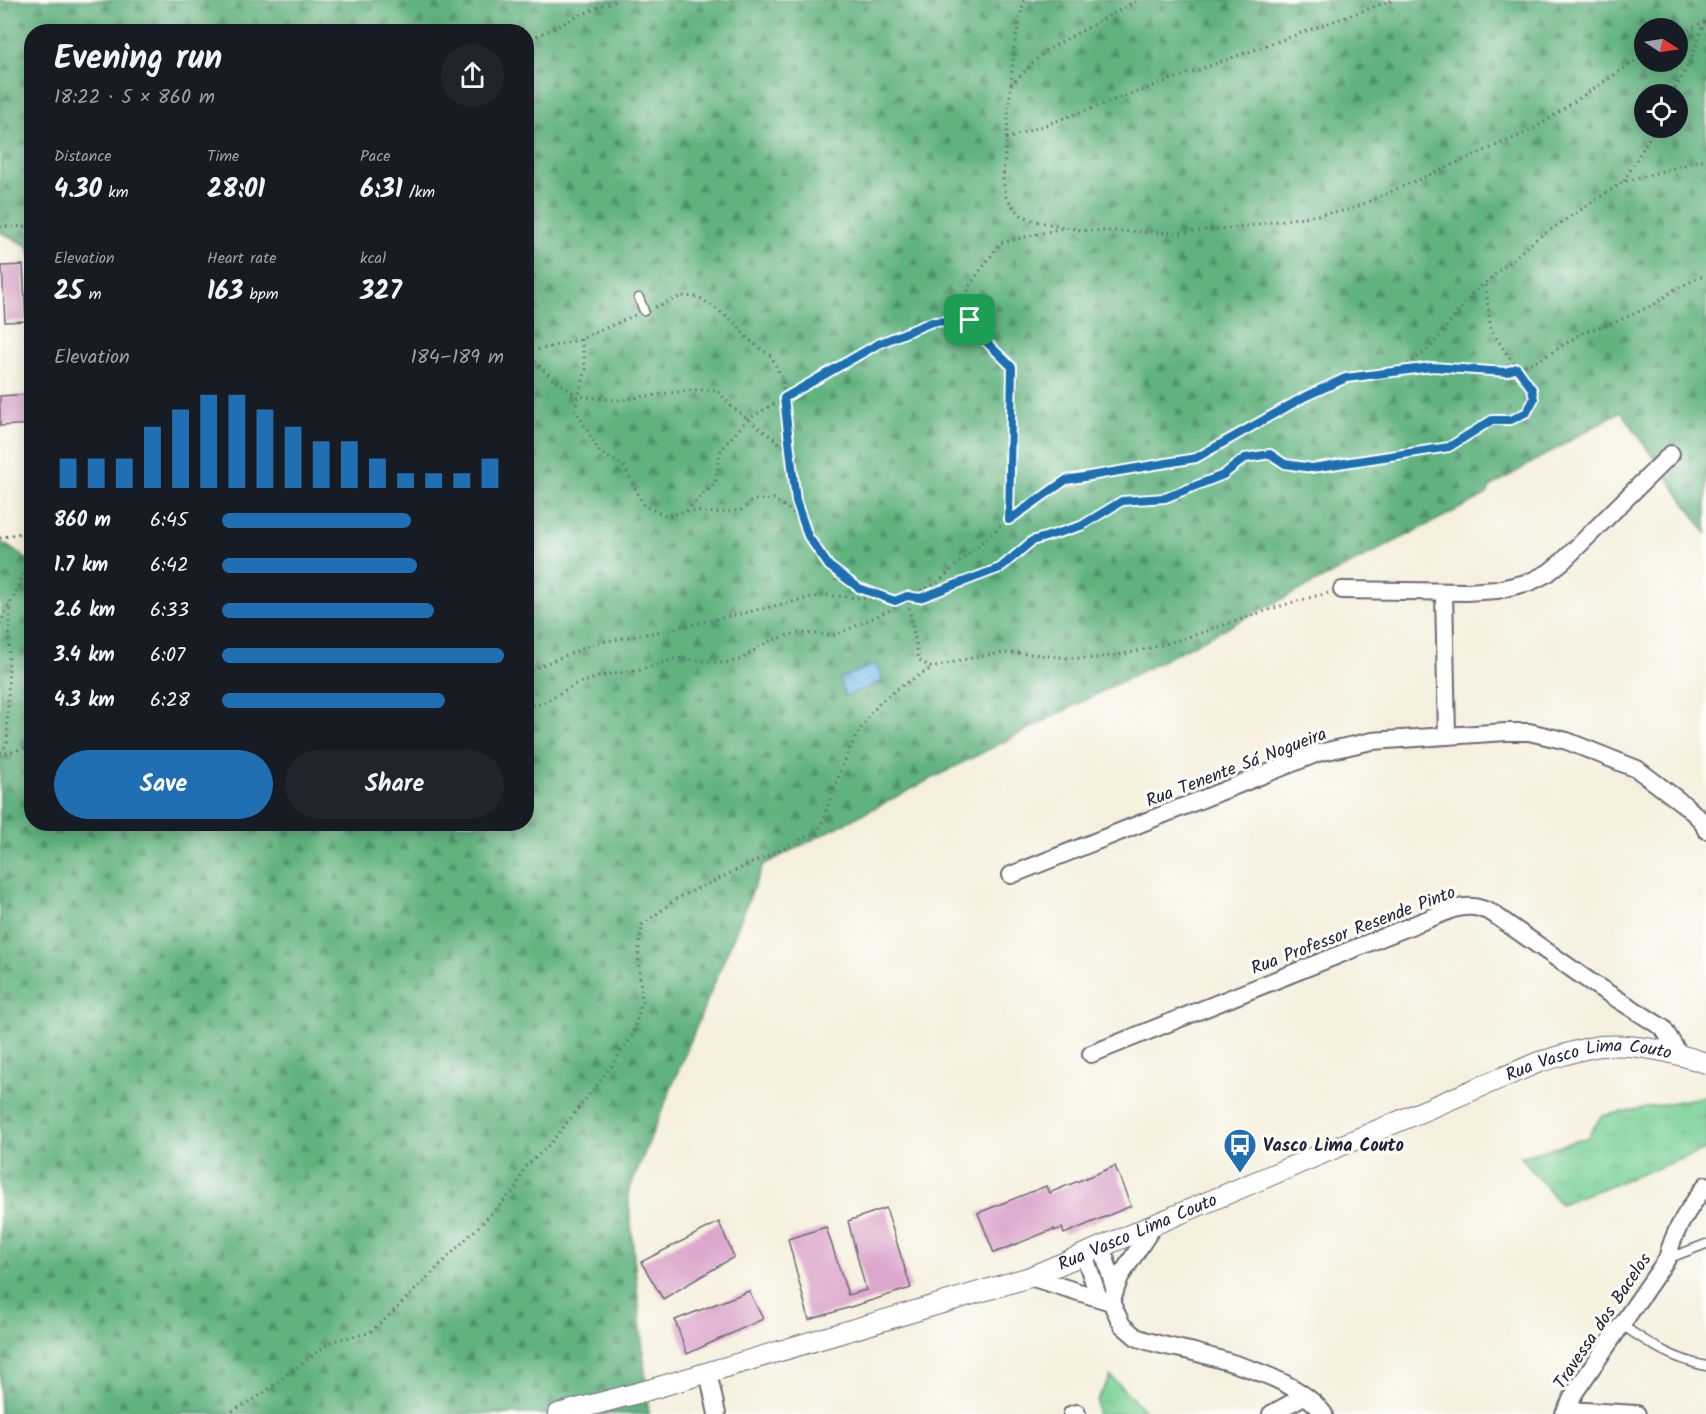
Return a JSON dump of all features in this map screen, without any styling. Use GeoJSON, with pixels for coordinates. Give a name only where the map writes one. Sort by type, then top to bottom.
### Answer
{"type":"FeatureCollection","features":[{"type":"Feature","properties":{"kind":"street"},"geometry":{"type":"LineString","coordinates":[[1342,590],[1444,592],[1497,590],[1530,582],[1548,573],[1563,561],[1671,454]]}},
{"type":"Feature","properties":{"kind":"street"},"geometry":{"type":"LineString","coordinates":[[1444,592],[1447,736]]}},
{"type":"Feature","properties":{"kind":"street","name":"Rua Tenente Sá Nogueira"},"geometry":{"type":"LineString","coordinates":[[1011,875],[1318,753],[1372,741],[1506,732],[1530,732],[1567,741],[1637,769],[1686,806],[1702,821],[1706,830]]}},
{"type":"Feature","properties":{"kind":"street","name":"Rua Professor Resende Pinto"},"geometry":{"type":"LineString","coordinates":[[1091,1054],[1453,909],[1467,906],[1479,907],[1492,913],[1643,1017],[1663,1028],[1679,1054]]}},
{"type":"Feature","properties":{"kind":"street"},"geometry":{"type":"LineString","coordinates":[[1640,1047],[1647,1028],[1643,1017]]}},
{"type":"Feature","properties":{"kind":"street","name":"Rua Vasco Lima Couto"},"geometry":{"type":"LineString","coordinates":[[558,1414],[1030,1277],[1539,1062],[1601,1046],[1640,1047],[1679,1054],[1706,1063]]}},
{"type":"Feature","properties":{"kind":"street"},"geometry":{"type":"LineString","coordinates":[[1667,1259],[1672,1239],[1682,1219],[1706,1185]]}},
{"type":"Feature","properties":{"kind":"street"},"geometry":{"type":"LineString","coordinates":[[1108,1297],[1154,1226]]}},
{"type":"Feature","properties":{"kind":"street"},"geometry":{"type":"LineString","coordinates":[[1093,1251],[1108,1297],[1122,1325],[1136,1337],[1245,1368],[1289,1385],[1324,1414]]}},
{"type":"Feature","properties":{"kind":"street","name":"Travessa dos Bacelos"},"geometry":{"type":"LineString","coordinates":[[1565,1412],[1575,1392],[1667,1259]]}},
{"type":"Feature","properties":{"kind":"street"},"geometry":{"type":"LineString","coordinates":[[1030,1277],[1108,1297]]}},
{"type":"Feature","properties":{"kind":"street"},"geometry":{"type":"LineString","coordinates":[[708,1372],[717,1414]]}},
{"type":"Feature","properties":{"kind":"street"},"geometry":{"type":"LineString","coordinates":[[1271,1414],[1304,1396]]}},
{"type":"Feature","properties":{"kind":"street"},"geometry":{"type":"LineString","coordinates":[[1565,1412],[1636,1414]]}},
{"type":"Feature","properties":{"kind":"lane"},"geometry":{"type":"LineString","coordinates":[[639,298],[644,311]]}},
{"type":"Feature","properties":{"kind":"lane","name":"Travessa dos Bacelos"},"geometry":{"type":"LineString","coordinates":[[1667,1259],[1706,1244]]}},
{"type":"Feature","properties":{"kind":"lane"},"geometry":{"type":"LineString","coordinates":[[1622,1325],[1654,1347],[1676,1358],[1706,1366]]}},
{"type":"Feature","properties":{"kind":"path"},"geometry":{"type":"LineString","coordinates":[[534,37],[600,6],[619,0]]}},
{"type":"Feature","properties":{"kind":"path"},"geometry":{"type":"LineString","coordinates":[[1024,0],[1014,47],[1003,178],[1006,197],[1019,214],[1035,221],[1080,230],[1180,233],[1240,227],[1349,210],[1532,130],[1634,62]]}},
{"type":"Feature","properties":{"kind":"path"},"geometry":{"type":"LineString","coordinates":[[1011,86],[1045,51],[1138,0]]}},
{"type":"Feature","properties":{"kind":"path"},"geometry":{"type":"LineString","coordinates":[[1006,139],[1393,0]]}},
{"type":"Feature","properties":{"kind":"path"},"geometry":{"type":"LineString","coordinates":[[1688,30],[1705,21]]}},
{"type":"Feature","properties":{"kind":"path"},"geometry":{"type":"LineString","coordinates":[[1678,84],[1692,58],[1705,21]]}},
{"type":"Feature","properties":{"kind":"path"},"geometry":{"type":"LineString","coordinates":[[1623,182],[1649,138]]}},
{"type":"Feature","properties":{"kind":"path"},"geometry":{"type":"LineString","coordinates":[[1398,372],[1430,348],[1472,294],[1535,240],[1623,182],[1706,159]]}},
{"type":"Feature","properties":{"kind":"path"},"geometry":{"type":"LineString","coordinates":[[0,227],[24,226]]}},
{"type":"Feature","properties":{"kind":"path"},"geometry":{"type":"LineString","coordinates":[[1009,520],[1012,367],[971,327],[968,288],[1000,243],[1065,227]]}},
{"type":"Feature","properties":{"kind":"path"},"geometry":{"type":"LineString","coordinates":[[534,669],[596,643],[668,630],[823,595],[895,601],[937,583],[1009,520],[1066,480],[1196,458],[1306,396],[1346,378],[1432,367],[1506,372],[1540,360],[1584,332],[1616,322],[1653,305],[1674,290],[1706,276]]}},
{"type":"Feature","properties":{"kind":"path"},"geometry":{"type":"LineString","coordinates":[[534,705],[541,704],[576,684],[609,674],[640,670],[677,658],[722,663],[740,660],[767,642],[796,633],[836,634],[892,609],[907,596],[920,598],[1000,568],[1032,541],[1081,526],[1122,501],[1165,498],[1223,475],[1245,458],[1270,454],[1285,464],[1312,468],[1449,447],[1492,420],[1511,420],[1527,412],[1534,399],[1532,389],[1491,331],[1485,283]]}},
{"type":"Feature","properties":{"kind":"path"},"geometry":{"type":"LineString","coordinates":[[534,351],[581,339],[682,296],[699,297],[733,321],[748,340],[771,356],[782,378],[796,501],[808,536],[829,566],[859,588],[895,601]]}},
{"type":"Feature","properties":{"kind":"path"},"geometry":{"type":"LineString","coordinates":[[685,511],[715,483],[722,449],[748,419],[878,344],[932,322],[970,320]]}},
{"type":"Feature","properties":{"kind":"path"},"geometry":{"type":"LineString","coordinates":[[581,339],[586,369],[575,409],[600,453],[624,466],[644,506],[667,516],[685,511],[719,513],[741,510],[753,500],[774,499],[802,519]]}},
{"type":"Feature","properties":{"kind":"path"},"geometry":{"type":"LineString","coordinates":[[534,361],[551,377],[577,396],[618,400],[692,390],[717,390],[732,407],[790,451]]}},
{"type":"Feature","properties":{"kind":"path"},"geometry":{"type":"LineString","coordinates":[[0,538],[24,532]]}},
{"type":"Feature","properties":{"kind":"path"},"geometry":{"type":"LineString","coordinates":[[0,624],[24,574]]}},
{"type":"Feature","properties":{"kind":"path"},"geometry":{"type":"LineString","coordinates":[[227,1414],[258,1397],[332,1341],[369,1334],[516,1188],[524,1168],[550,1144],[633,1036],[642,1002],[638,956],[642,925],[676,899],[819,831],[850,750],[869,716],[887,696],[932,668],[965,659],[1008,653],[1059,658],[1095,658],[1141,650],[1292,601],[1342,590]]}},
{"type":"Feature","properties":{"kind":"path"},"geometry":{"type":"LineString","coordinates":[[907,596],[919,660],[932,668]]}},
{"type":"Feature","properties":{"kind":"path"},"geometry":{"type":"LineString","coordinates":[[0,754],[7,745],[9,605]]}},
{"type":"Feature","properties":{"kind":"path"},"geometry":{"type":"LineString","coordinates":[[0,754],[24,748]]}},
{"type":"Feature","properties":{"kind":"green space"},"geometry":{"type":"Polygon","coordinates":[[[0,0],[1706,0],[1706,533],[1621,411],[1490,487],[1488,493],[1480,498],[763,865],[628,1193],[649,1414],[0,1414],[0,541],[24,557],[24,831],[534,831],[534,24],[24,24],[24,244],[0,232],[0,0]]]}},
{"type":"Feature","properties":{"kind":"green space"},"geometry":{"type":"Polygon","coordinates":[[[1706,1096],[1706,1150],[1560,1204],[1521,1157],[1588,1137],[1601,1116],[1706,1096]]]}},
{"type":"Feature","properties":{"kind":"green space"},"geometry":{"type":"Polygon","coordinates":[[[1111,1376],[1148,1414],[1097,1414],[1097,1400],[1111,1376]]]}},
{"type":"Feature","properties":{"kind":"water"},"geometry":{"type":"Polygon","coordinates":[[[876,664],[883,681],[845,696],[839,679],[876,664]]]}},
{"type":"Feature","properties":{"kind":"building"},"geometry":{"type":"Polygon","coordinates":[[[23,265],[24,321],[5,322],[2,266],[23,265]]]}},
{"type":"Feature","properties":{"kind":"building"},"geometry":{"type":"Polygon","coordinates":[[[24,394],[24,424],[0,426],[0,396],[24,394]]]}},
{"type":"Feature","properties":{"kind":"building"},"geometry":{"type":"Polygon","coordinates":[[[1115,1166],[1131,1206],[1064,1234],[1062,1228],[1054,1231],[1054,1229],[994,1253],[978,1213],[1046,1186],[1049,1193],[1115,1166]]]}},
{"type":"Feature","properties":{"kind":"building"},"geometry":{"type":"Polygon","coordinates":[[[886,1208],[911,1288],[809,1320],[788,1239],[826,1227],[848,1295],[866,1290],[848,1221],[886,1208]]]}},
{"type":"Feature","properties":{"kind":"building"},"geometry":{"type":"Polygon","coordinates":[[[719,1222],[734,1257],[663,1299],[641,1262],[719,1222]]]}},
{"type":"Feature","properties":{"kind":"building"},"geometry":{"type":"Polygon","coordinates":[[[749,1291],[763,1319],[687,1354],[675,1320],[749,1291]]]}},
{"type":"Feature","properties":{"kind":"place","name":"Vasco Lima Couto"},"geometry":{"type":"Point","coordinates":[1240,1174]}},
{"type":"Feature","properties":{"kind":"route"},"geometry":{"type":"LineString","coordinates":[[970,320],[971,327],[1012,367],[1009,520],[1066,480],[1196,458],[1306,396],[1346,378],[1432,367],[1506,372],[1517,368],[1532,389],[1534,399],[1527,412],[1511,420],[1492,420],[1449,447],[1312,468],[1285,464],[1270,454],[1245,458],[1223,475],[1165,498],[1122,501],[1081,526],[1032,541],[1000,568],[920,598],[907,596],[895,601],[859,588],[829,566],[808,536],[796,501],[784,398],[878,344],[932,322],[970,320]]}}]}
